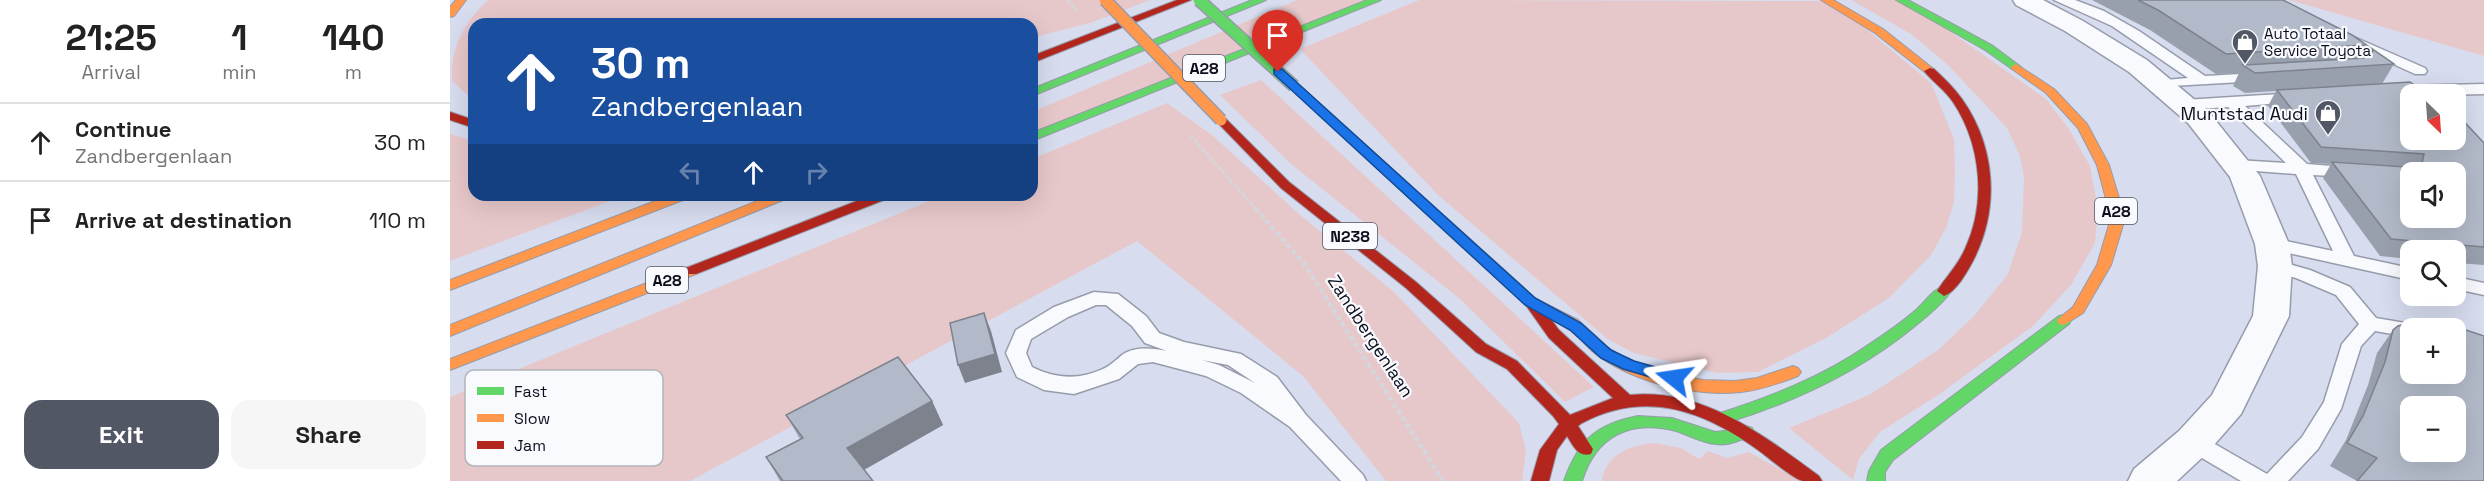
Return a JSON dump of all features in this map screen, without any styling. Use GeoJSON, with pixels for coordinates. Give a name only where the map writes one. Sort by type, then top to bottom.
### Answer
{"type":"FeatureCollection","features":[{"type":"Feature","properties":{"kind":"main road"},"geometry":{"type":"LineString","coordinates":[[450,14],[461,0]]}},
{"type":"Feature","properties":{"kind":"main road","name":"N238"},"geometry":{"type":"LineString","coordinates":[[1105,0],[1285,185],[1412,285],[1481,348],[1512,365],[1559,412],[1585,449]]}},
{"type":"Feature","properties":{"kind":"main road"},"geometry":{"type":"LineString","coordinates":[[1074,28],[1159,0]]}},
{"type":"Feature","properties":{"kind":"main road"},"geometry":{"type":"LineString","coordinates":[[1038,58],[1186,0]]}},
{"type":"Feature","properties":{"kind":"main road"},"geometry":{"type":"LineString","coordinates":[[1198,0],[1530,301],[1554,334],[1624,399]]}},
{"type":"Feature","properties":{"kind":"main road","name":"A28"},"geometry":{"type":"LineString","coordinates":[[1038,91],[1261,0]]}},
{"type":"Feature","properties":{"kind":"main road","name":"A28"},"geometry":{"type":"LineString","coordinates":[[1038,135],[1376,0]]}},
{"type":"Feature","properties":{"kind":"main road"},"geometry":{"type":"LineString","coordinates":[[1724,418],[1804,387],[1869,353],[1919,314],[1968,262],[1978,239],[1985,201],[1986,178],[1982,157],[1957,100],[1916,57],[1875,28],[1826,0]]}},
{"type":"Feature","properties":{"kind":"main road","name":"A28"},"geometry":{"type":"LineString","coordinates":[[1876,481],[1877,471],[1887,455],[2078,310],[2104,265],[2118,218],[2103,165],[2083,127],[2050,91],[1989,48],[1900,0]]}},
{"type":"Feature","properties":{"kind":"main road"},"geometry":{"type":"LineString","coordinates":[[450,116],[468,122]]}},
{"type":"Feature","properties":{"kind":"main road"},"geometry":{"type":"LineString","coordinates":[[450,285],[667,201]]}},
{"type":"Feature","properties":{"kind":"main road","name":"A28"},"geometry":{"type":"LineString","coordinates":[[450,331],[768,201]]}},
{"type":"Feature","properties":{"kind":"main road","name":"A28"},"geometry":{"type":"LineString","coordinates":[[450,365],[869,201]]}},
{"type":"Feature","properties":{"kind":"main road"},"geometry":{"type":"LineString","coordinates":[[1530,301],[1576,326],[1606,354],[1657,375],[1732,387],[1762,383],[1810,363]]}},
{"type":"Feature","properties":{"kind":"main road"},"geometry":{"type":"LineString","coordinates":[[1885,326],[1919,314]]}},
{"type":"Feature","properties":{"kind":"main road"},"geometry":{"type":"LineString","coordinates":[[1904,346],[1919,314]]}},
{"type":"Feature","properties":{"kind":"main road","name":"N238"},"geometry":{"type":"LineString","coordinates":[[1481,348],[1497,375]]}},
{"type":"Feature","properties":{"kind":"main road"},"geometry":{"type":"LineString","coordinates":[[1540,481],[1540,465],[1549,436],[1587,411],[1624,399],[1664,400],[1694,406],[1752,430],[1813,481]]}},
{"type":"Feature","properties":{"kind":"main road"},"geometry":{"type":"LineString","coordinates":[[1573,481],[1576,463],[1585,449],[1603,434],[1616,427],[1637,422],[1671,423],[1716,440],[1732,438],[1752,430]]}},
{"type":"Feature","properties":{"kind":"street"},"geometry":{"type":"LineString","coordinates":[[2029,1],[2138,66],[2159,84],[2193,93],[2198,117],[2245,176],[2273,255],[2271,316],[2227,404],[2193,442],[2149,481]]}},
{"type":"Feature","properties":{"kind":"lane"},"geometry":{"type":"LineString","coordinates":[[2061,0],[2081,6],[2140,36],[2193,93],[2232,102],[2317,96]]}},
{"type":"Feature","properties":{"kind":"lane"},"geometry":{"type":"LineString","coordinates":[[2336,33],[2420,71]]}},
{"type":"Feature","properties":{"kind":"lane"},"geometry":{"type":"LineString","coordinates":[[2193,93],[2271,76]]}},
{"type":"Feature","properties":{"kind":"lane"},"geometry":{"type":"LineString","coordinates":[[2466,90],[2484,89]]}},
{"type":"Feature","properties":{"kind":"lane"},"geometry":{"type":"LineString","coordinates":[[2389,91],[2400,92]]}},
{"type":"Feature","properties":{"kind":"lane"},"geometry":{"type":"LineString","coordinates":[[2232,102],[2302,169],[2347,261]]}},
{"type":"Feature","properties":{"kind":"lane"},"geometry":{"type":"LineString","coordinates":[[2236,165],[2367,174]]}},
{"type":"Feature","properties":{"kind":"lane"},"geometry":{"type":"LineString","coordinates":[[2273,255],[2347,261],[2400,272]]}},
{"type":"Feature","properties":{"kind":"lane"},"geometry":{"type":"LineString","coordinates":[[2273,255],[2303,274],[2343,291],[2370,324],[2400,328]]}},
{"type":"Feature","properties":{"kind":"lane"},"geometry":{"type":"LineString","coordinates":[[2466,285],[2484,289]]}},
{"type":"Feature","properties":{"kind":"lane"},"geometry":{"type":"LineString","coordinates":[[1298,421],[1248,388],[1212,370],[1153,355],[1132,358],[1112,374],[1074,386],[1044,382],[1024,372],[1016,353],[1023,335],[1061,312],[1094,298],[1111,299],[1139,321],[1152,338],[1181,349],[1234,358],[1270,382],[1298,421],[1355,481]]}},
{"type":"Feature","properties":{"kind":"lane"},"geometry":{"type":"LineString","coordinates":[[2274,481],[2310,443],[2334,403],[2352,344],[2370,324]]}},
{"type":"Feature","properties":{"kind":"lane"},"geometry":{"type":"LineString","coordinates":[[2193,442],[2260,481]]}},
{"type":"Feature","properties":{"kind":"path","name":"Zandbergenlaan"},"geometry":{"type":"LineString","coordinates":[[1190,135],[1303,262],[1443,481]]}},
{"type":"Feature","properties":{"kind":"shaded area"},"geometry":{"type":"Polygon","coordinates":[[[488,0],[1150,0],[1093,22],[1038,36],[1038,18],[471,18],[488,0]]]}},
{"type":"Feature","properties":{"kind":"shaded area"},"geometry":{"type":"Polygon","coordinates":[[[1297,0],[1373,0],[1038,135],[1038,109],[1297,0]]]}},
{"type":"Feature","properties":{"kind":"shaded area"},"geometry":{"type":"Polygon","coordinates":[[[1419,0],[1821,1],[1853,18],[1931,83],[1954,139],[1954,202],[1946,228],[1931,255],[1889,298],[1826,338],[1758,372],[1718,373],[1634,353],[1609,340],[1438,195],[1300,49],[1419,0]]]}},
{"type":"Feature","properties":{"kind":"shaded area"},"geometry":{"type":"Polygon","coordinates":[[[1851,0],[1905,0],[2046,99],[2069,129],[2090,166],[2098,209],[2095,243],[2071,285],[2033,326],[1938,395],[1880,432],[1859,459],[1853,480],[1789,428],[1869,395],[1938,350],[1974,316],[2008,274],[2022,232],[2024,178],[2020,156],[2007,128],[1947,64],[1911,34],[1851,0]]]}},
{"type":"Feature","properties":{"kind":"shaded area"},"geometry":{"type":"Polygon","coordinates":[[[2289,0],[2484,0],[2484,56],[2289,0]]]}},
{"type":"Feature","properties":{"kind":"shaded area"},"geometry":{"type":"Polygon","coordinates":[[[468,23],[468,96],[452,81],[456,46],[468,23]]]}},
{"type":"Feature","properties":{"kind":"shaded area"},"geometry":{"type":"Polygon","coordinates":[[[1261,80],[1594,387],[1565,402],[1460,299],[1291,164],[1220,95],[1261,80]]]}},
{"type":"Feature","properties":{"kind":"shaded area"},"geometry":{"type":"Polygon","coordinates":[[[1167,103],[1212,135],[1299,214],[1393,291],[1519,423],[1526,451],[1522,481],[1386,481],[1303,376],[1137,241],[690,481],[450,481],[450,397],[465,391],[465,466],[663,466],[663,370],[516,370],[929,201],[1038,201],[1038,157],[1167,103]]]}},
{"type":"Feature","properties":{"kind":"shaded area"},"geometry":{"type":"Polygon","coordinates":[[[450,134],[468,139],[468,201],[610,201],[450,261],[450,134]]]}},
{"type":"Feature","properties":{"kind":"shaded area"},"geometry":{"type":"Polygon","coordinates":[[[1655,443],[1681,448],[1699,459],[1708,451],[1727,458],[1749,452],[1801,481],[1602,481],[1608,464],[1614,458],[1628,449],[1655,443]]]}},
{"type":"Feature","properties":{"kind":"building"},"geometry":{"type":"Polygon","coordinates":[[[2138,0],[2283,0],[2352,35],[2394,64],[2255,73],[2243,65],[2364,58],[2373,51],[2363,45],[2226,54],[2158,10],[2138,0]]]}},
{"type":"Feature","properties":{"kind":"building"},"geometry":{"type":"Polygon","coordinates":[[[2410,82],[2413,84],[2400,84],[2400,150],[2466,150],[2466,124],[2484,143],[2484,247],[2466,245],[2466,240],[2391,239],[2332,162],[2400,167],[2400,228],[2466,228],[2466,162],[2422,162],[2424,154],[2321,147],[2277,90],[2410,82]]]}},
{"type":"Feature","properties":{"kind":"building"},"geometry":{"type":"Polygon","coordinates":[[[984,313],[995,354],[958,365],[950,323],[984,313]]]}},
{"type":"Feature","properties":{"kind":"building"},"geometry":{"type":"Polygon","coordinates":[[[2400,325],[2400,384],[2466,384],[2466,330],[2484,336],[2484,481],[2357,481],[2377,458],[2347,443],[2363,416],[2385,362],[2393,330],[2400,325]]]}},
{"type":"Feature","properties":{"kind":"building"},"geometry":{"type":"Polygon","coordinates":[[[898,357],[932,401],[847,448],[873,481],[783,481],[766,457],[803,438],[786,415],[898,357]]]}},
{"type":"Feature","properties":{"kind":"traffic: fast"},"geometry":{"type":"LineString","coordinates":[[1199,0],[1294,86]]}},
{"type":"Feature","properties":{"kind":"traffic: fast"},"geometry":{"type":"LineString","coordinates":[[1038,91],[1261,0]]}},
{"type":"Feature","properties":{"kind":"traffic: fast"},"geometry":{"type":"LineString","coordinates":[[1038,135],[1376,0]]}},
{"type":"Feature","properties":{"kind":"traffic: fast"},"geometry":{"type":"LineString","coordinates":[[1901,0],[1989,48],[2016,67]]}},
{"type":"Feature","properties":{"kind":"traffic: fast"},"geometry":{"type":"LineString","coordinates":[[1723,418],[1783,397],[1842,368],[1897,333],[1944,291]]}},
{"type":"Feature","properties":{"kind":"traffic: fast"},"geometry":{"type":"LineString","coordinates":[[1876,481],[1877,471],[1887,455],[2064,320]]}},
{"type":"Feature","properties":{"kind":"traffic: fast"},"geometry":{"type":"LineString","coordinates":[[1573,481],[1578,464],[1586,450],[1597,439],[1623,425],[1638,422],[1672,424],[1715,438],[1746,432]]}},
{"type":"Feature","properties":{"kind":"traffic: slow"},"geometry":{"type":"LineString","coordinates":[[450,14],[461,0]]}},
{"type":"Feature","properties":{"kind":"traffic: slow"},"geometry":{"type":"LineString","coordinates":[[1105,0],[1221,120]]}},
{"type":"Feature","properties":{"kind":"traffic: slow"},"geometry":{"type":"LineString","coordinates":[[1826,0],[1879,31],[1930,71]]}},
{"type":"Feature","properties":{"kind":"traffic: slow"},"geometry":{"type":"LineString","coordinates":[[2016,67],[2050,91],[2083,127],[2103,165],[2118,218],[2104,265],[2078,310],[2064,320]]}},
{"type":"Feature","properties":{"kind":"traffic: slow"},"geometry":{"type":"LineString","coordinates":[[450,285],[667,201]]}},
{"type":"Feature","properties":{"kind":"traffic: slow"},"geometry":{"type":"LineString","coordinates":[[450,331],[768,201]]}},
{"type":"Feature","properties":{"kind":"traffic: slow"},"geometry":{"type":"LineString","coordinates":[[450,365],[691,271]]}},
{"type":"Feature","properties":{"kind":"traffic: slow"},"geometry":{"type":"LineString","coordinates":[[1530,301],[1573,324],[1602,351],[1619,362],[1668,379],[1703,386],[1735,387],[1757,384],[1793,372]]}},
{"type":"Feature","properties":{"kind":"traffic: jam"},"geometry":{"type":"LineString","coordinates":[[1038,58],[1186,0]]}},
{"type":"Feature","properties":{"kind":"traffic: jam"},"geometry":{"type":"LineString","coordinates":[[1930,71],[1955,97],[1971,124],[1980,148],[1985,174],[1985,199],[1981,224],[1973,248],[1960,271],[1944,291]]}},
{"type":"Feature","properties":{"kind":"traffic: jam"},"geometry":{"type":"LineString","coordinates":[[1294,86],[1530,301],[1554,334],[1624,399]]}},
{"type":"Feature","properties":{"kind":"traffic: jam"},"geometry":{"type":"LineString","coordinates":[[450,116],[468,122]]}},
{"type":"Feature","properties":{"kind":"traffic: jam"},"geometry":{"type":"LineString","coordinates":[[1221,120],[1285,185],[1411,285],[1481,348],[1512,365],[1559,412],[1585,449]]}},
{"type":"Feature","properties":{"kind":"traffic: jam"},"geometry":{"type":"LineString","coordinates":[[691,271],[869,201]]}},
{"type":"Feature","properties":{"kind":"traffic: jam"},"geometry":{"type":"LineString","coordinates":[[1540,481],[1545,460],[1554,441],[1560,432],[1577,418],[1619,402],[1650,399],[1679,403],[1707,412],[1761,443],[1813,481]]}},
{"type":"Feature","properties":{"kind":"place","name":"Auto Totaal Service Toyota"},"geometry":{"type":"Point","coordinates":[2245,65]}},
{"type":"Feature","properties":{"kind":"place","name":"Muntstad Audi"},"geometry":{"type":"Point","coordinates":[2328,136]}},
{"type":"Feature","properties":{"kind":"route"},"geometry":{"type":"LineString","coordinates":[[1278,72],[1530,301],[1576,326],[1606,354],[1628,365],[1674,378]]}}]}
